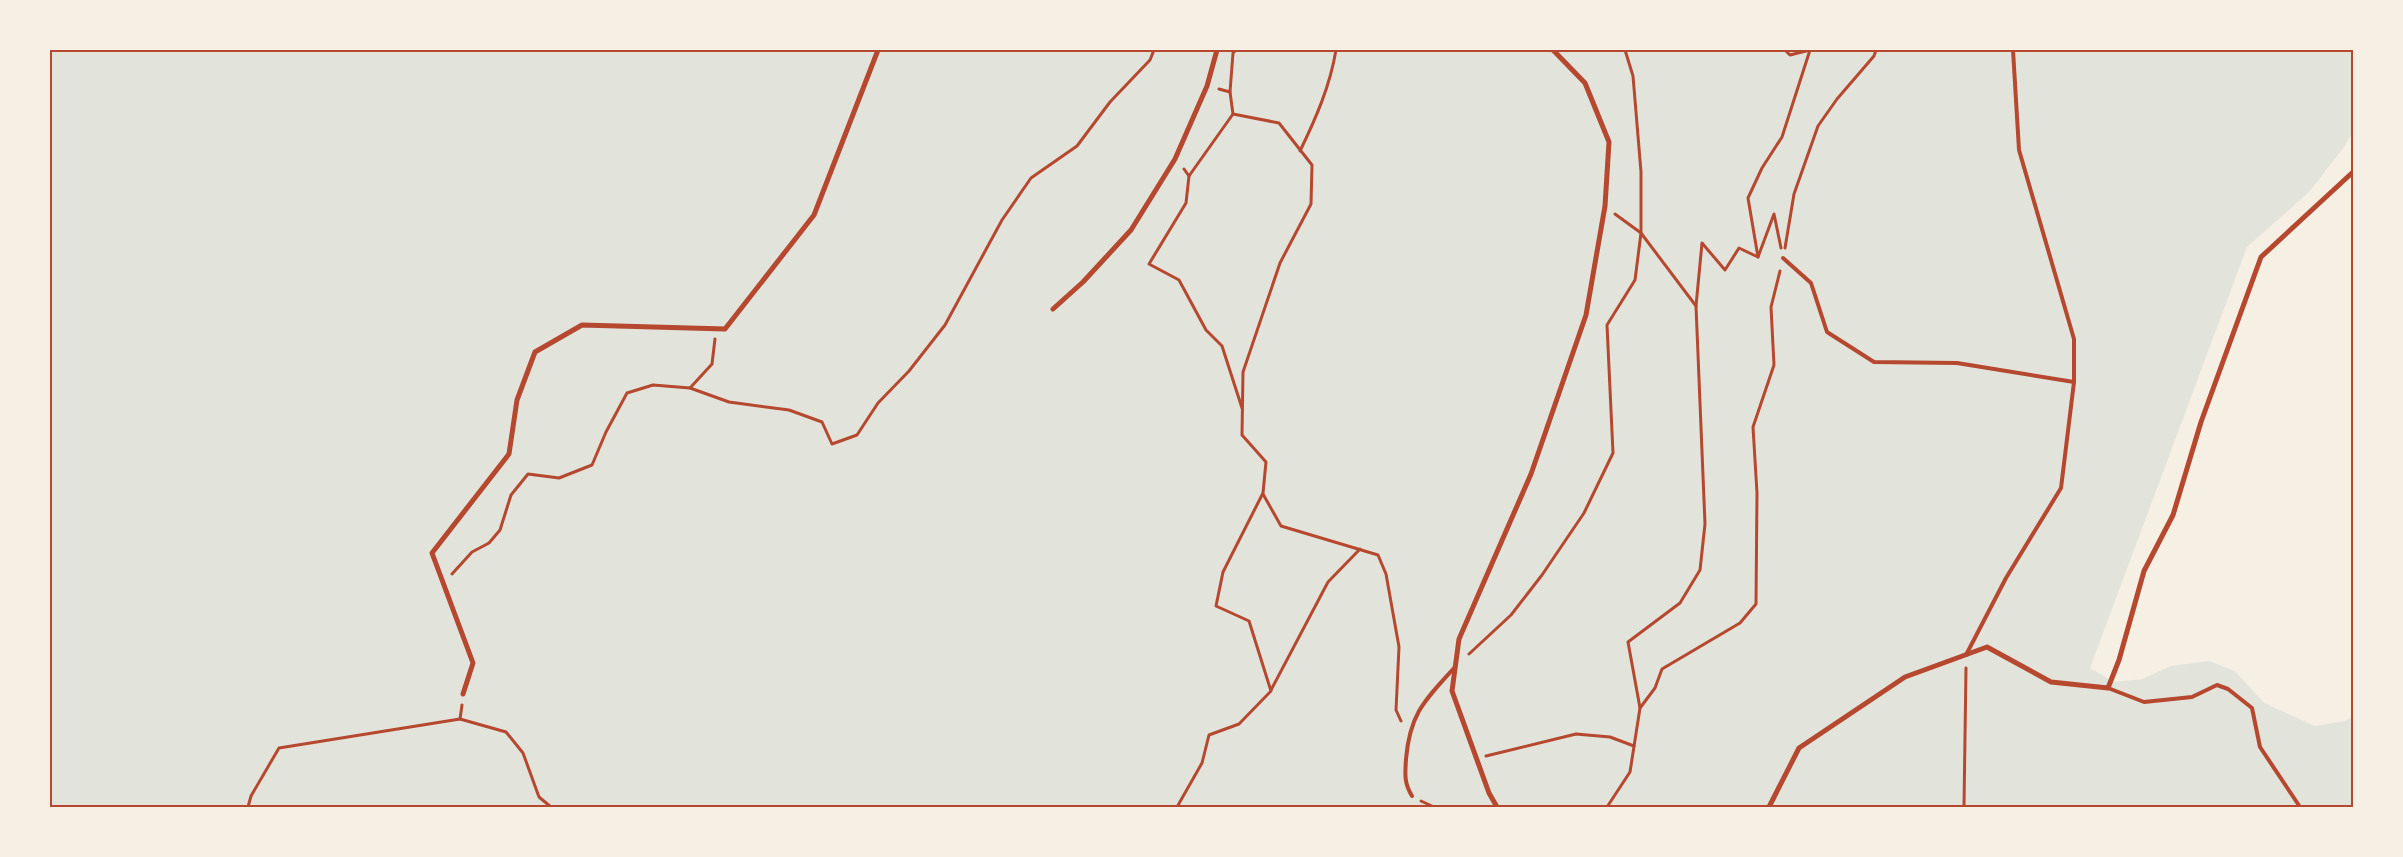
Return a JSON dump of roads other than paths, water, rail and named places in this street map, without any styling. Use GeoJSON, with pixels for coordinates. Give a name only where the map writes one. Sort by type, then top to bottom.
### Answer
{"type":"FeatureCollection","features":[{"type":"Feature","properties":{"kind":"street"},"geometry":{"type":"LineString","coordinates":[[464,694],[473,663],[432,552],[509,454],[517,400],[535,352],[582,325],[725,329],[814,215],[878,50]]}},
{"type":"Feature","properties":{"kind":"street"},"geometry":{"type":"LineString","coordinates":[[1052,310],[1082,282],[1131,230],[1175,159],[1207,86],[1217,50]]}},
{"type":"Feature","properties":{"kind":"street"},"geometry":{"type":"LineString","coordinates":[[1497,807],[1452,691],[1460,639],[1531,474],[1586,315],[1606,206],[1609,142],[1585,83],[1553,50]]}},
{"type":"Feature","properties":{"kind":"street"},"geometry":{"type":"LineString","coordinates":[[1769,807],[1799,748],[1905,677],[1966,654],[1987,647],[2051,682],[2108,688],[2119,660],[2144,571],[2172,514],[2202,422],[2261,257],[2353,172]]}},
{"type":"Feature","properties":{"kind":"lane"},"geometry":{"type":"LineString","coordinates":[[1966,654],[2006,578],[2061,488],[2074,382],[2074,339],[2019,150],[2013,50]]}},
{"type":"Feature","properties":{"kind":"lane"},"geometry":{"type":"LineString","coordinates":[[1783,258],[1812,283],[1826,332],[1874,362],[1957,363],[2074,382]]}},
{"type":"Feature","properties":{"kind":"lane"},"geometry":{"type":"LineString","coordinates":[[1412,796],[1405,785],[1408,735],[1422,704],[1455,667]]}},
{"type":"Feature","properties":{"kind":"lane"},"geometry":{"type":"LineString","coordinates":[[2108,688],[2144,702],[2192,697],[2217,685],[2228,688],[2252,708],[2260,747],[2300,807]]}}]}
